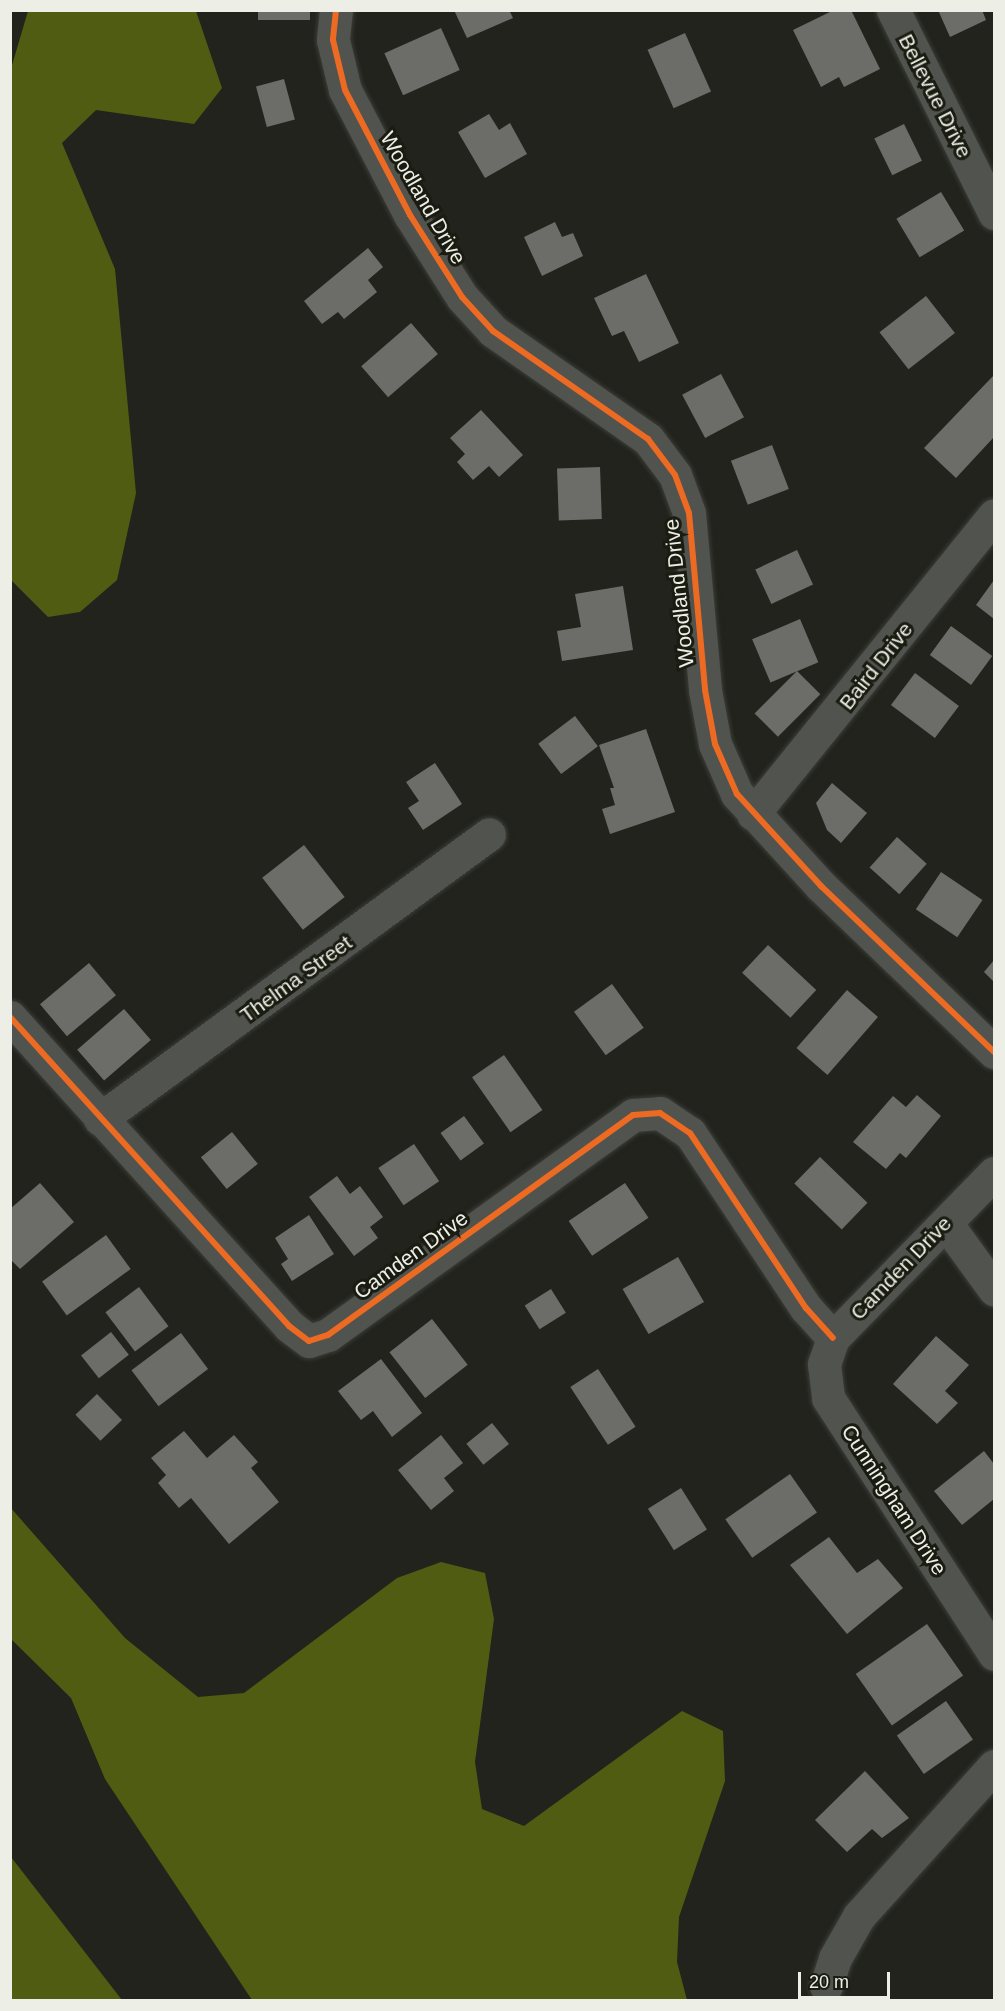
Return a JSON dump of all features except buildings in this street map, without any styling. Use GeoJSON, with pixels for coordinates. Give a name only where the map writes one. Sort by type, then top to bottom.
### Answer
{"type":"FeatureCollection","features":[{"type":"Feature","properties":{"kind":"street","name":"Woodland Drive"},"geometry":{"type":"LineString","coordinates":[[336,10],[333,40],[345,90],[410,214],[462,297],[493,331],[648,439],[675,475],[689,513],[705,690],[715,744],[738,794],[753,814],[994,1052]]}},
{"type":"Feature","properties":{"kind":"street","name":"Bellevue Drive"},"geometry":{"type":"LineString","coordinates":[[893,10],[994,213]]}},
{"type":"Feature","properties":{"kind":"street","name":"Baird Drive"},"geometry":{"type":"LineString","coordinates":[[753,814],[994,515]]}},
{"type":"Feature","properties":{"kind":"street","name":"Thelma Street"},"geometry":{"type":"LineString","coordinates":[[100,1119],[489,834]]}},
{"type":"Feature","properties":{"kind":"street","name":"Camden Drive"},"geometry":{"type":"LineString","coordinates":[[10,1017],[289,1326],[309,1341],[328,1335],[633,1115],[660,1113],[690,1133],[806,1308],[832,1338],[994,1173]]}},
{"type":"Feature","properties":{"kind":"street"},"geometry":{"type":"LineString","coordinates":[[946,1223],[994,1289]]}},
{"type":"Feature","properties":{"kind":"street","name":"Cunningham Drive"},"geometry":{"type":"LineString","coordinates":[[832,1338],[824,1364],[828,1398],[994,1654]]}},
{"type":"Feature","properties":{"kind":"street"},"geometry":{"type":"LineString","coordinates":[[826,1986],[835,1958],[859,1916],[994,1766]]}},
{"type":"Feature","properties":{"kind":"green space"},"geometry":{"type":"Polygon","coordinates":[[[28,11],[196,11],[222,88],[194,124],[96,110],[62,143],[115,269],[136,493],[117,580],[80,612],[48,617],[11,580],[10,72],[28,11]]]}},
{"type":"Feature","properties":{"kind":"green space"},"geometry":{"type":"Polygon","coordinates":[[[10,1507],[125,1638],[198,1697],[244,1693],[397,1578],[441,1562],[485,1573],[494,1619],[475,1762],[482,1809],[524,1826],[682,1711],[723,1731],[725,1781],[679,1917],[677,1962],[687,2000],[252,2000],[105,1779],[71,1698],[11,1639],[10,1507]]]}},
{"type":"Feature","properties":{"kind":"green space"},"geometry":{"type":"Polygon","coordinates":[[[11,1857],[122,2000],[11,2000],[11,1857]]]}},
{"type":"Feature","properties":{"kind":"cycle path"},"geometry":{"type":"LineString","coordinates":[[336,10],[333,40],[345,90],[410,215],[462,297],[493,331],[648,439],[675,475],[689,513],[705,690],[715,744],[737,794],[821,886],[994,1052]]}},
{"type":"Feature","properties":{"kind":"cycle path"},"geometry":{"type":"LineString","coordinates":[[10,1017],[289,1326],[309,1341],[328,1335],[633,1115],[660,1113],[690,1133],[806,1308],[833,1338]]}}]}
